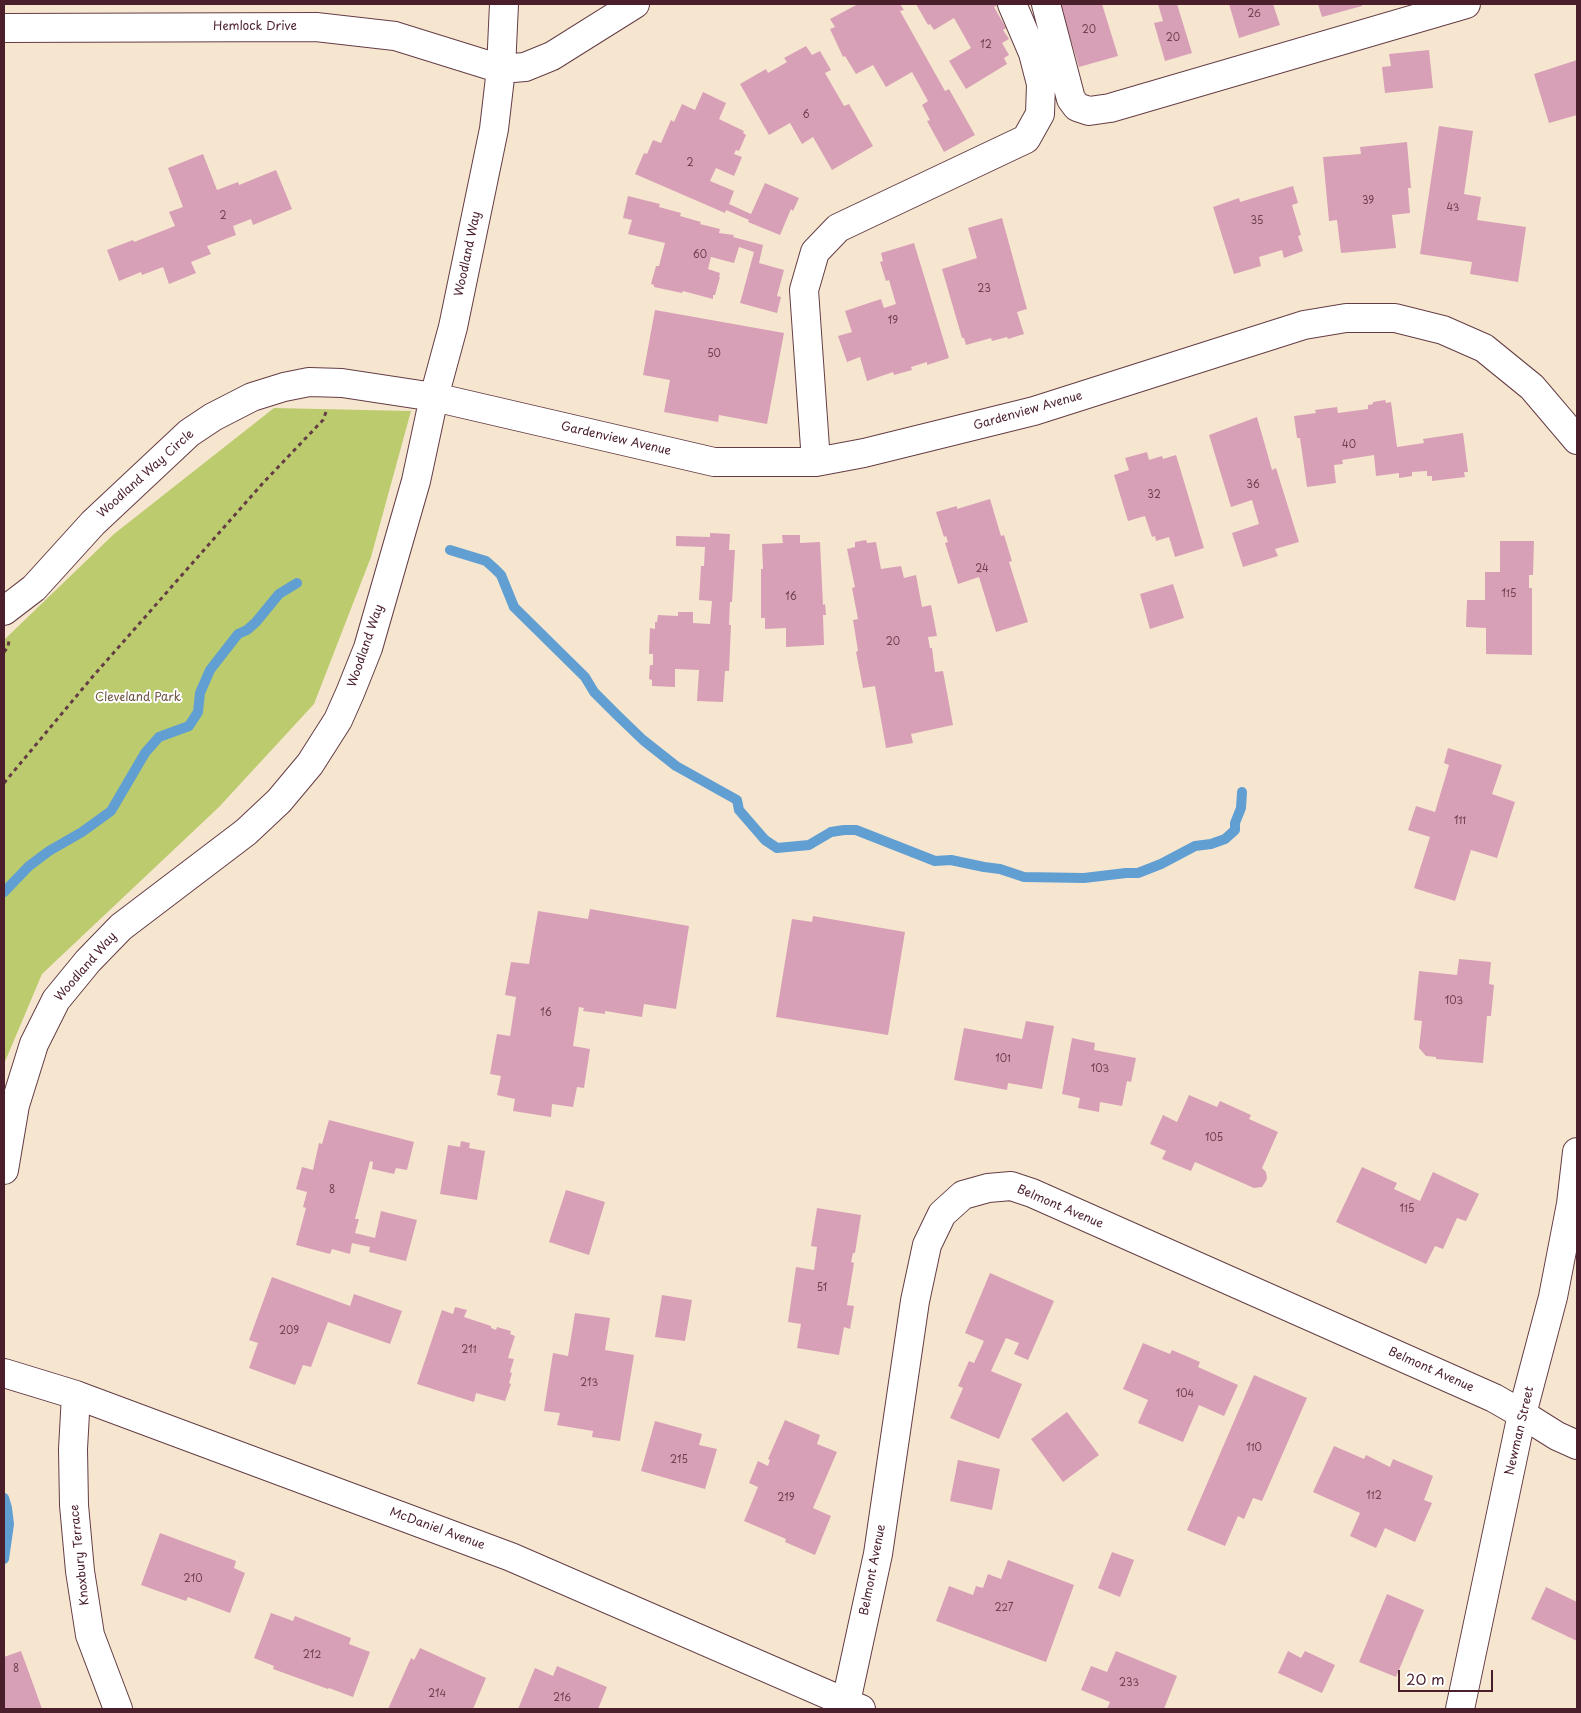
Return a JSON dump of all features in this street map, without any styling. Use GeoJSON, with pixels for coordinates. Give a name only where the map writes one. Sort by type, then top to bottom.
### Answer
{"type":"FeatureCollection","features":[{"type":"Feature","properties":{"kind":"street","name":"Woodland Way"},"geometry":{"type":"LineString","coordinates":[[4,1170],[15,1105],[31,1052],[56,1000],[88,961],[121,927],[246,832],[279,801],[310,764],[338,720],[368,648],[416,482],[434,397],[453,327],[494,129],[501,69],[504,4]]}},
{"type":"Feature","properties":{"kind":"street"},"geometry":{"type":"LineString","coordinates":[[501,69],[525,67],[552,56],[635,4]]}},
{"type":"Feature","properties":{"kind":"street"},"geometry":{"type":"LineString","coordinates":[[816,462],[804,290],[815,252],[838,228],[1026,139],[1040,114],[1041,84],[1033,53],[1012,4]]}},
{"type":"Feature","properties":{"kind":"street"},"geometry":{"type":"LineString","coordinates":[[1046,4],[1071,99],[1077,107],[1089,111],[1110,108],[1466,4]]}},
{"type":"Feature","properties":{"kind":"street","name":"Hemlock Drive"},"geometry":{"type":"LineString","coordinates":[[4,28],[316,27],[395,36],[501,69]]}},
{"type":"Feature","properties":{"kind":"street","name":"Gardenview Avenue"},"geometry":{"type":"LineString","coordinates":[[434,397],[714,462],[816,462],[864,453],[1034,411],[1304,325],[1346,318],[1395,318],[1444,330],[1484,348],[1532,388],[1577,440]]}},
{"type":"Feature","properties":{"kind":"street","name":"Woodland Way Circle"},"geometry":{"type":"LineString","coordinates":[[4,611],[34,588],[93,522],[189,432],[252,397],[284,387],[309,382],[335,383],[434,397]]}},
{"type":"Feature","properties":{"kind":"street","name":"Newman Street"},"geometry":{"type":"LineString","coordinates":[[1460,1709],[1522,1414],[1553,1297],[1571,1204],[1577,1152]]}},
{"type":"Feature","properties":{"kind":"street","name":"Belmont Avenue"},"geometry":{"type":"LineString","coordinates":[[854,1706],[915,1302],[927,1244],[942,1214],[963,1195],[988,1188],[1011,1186],[1032,1193],[1494,1398],[1557,1436],[1577,1445]]}},
{"type":"Feature","properties":{"kind":"street","name":"McDaniel Avenue"},"geometry":{"type":"LineString","coordinates":[[4,1373],[76,1395],[511,1557],[854,1706]]}},
{"type":"Feature","properties":{"kind":"street","name":"Knoxbury Terrace"},"geometry":{"type":"LineString","coordinates":[[76,1395],[73,1449],[74,1495],[80,1572],[90,1635],[118,1709]]}},
{"type":"Feature","properties":{"kind":"path"},"geometry":{"type":"LineString","coordinates":[[4,783],[94,675],[263,483],[323,420],[335,383]]}},
{"type":"Feature","properties":{"kind":"green space","name":"Cleveland Park"},"geometry":{"type":"Polygon","coordinates":[[[274,408],[411,411],[371,557],[314,704],[219,807],[42,974],[4,1064],[4,640],[114,534],[274,408]]]}},
{"type":"Feature","properties":{"kind":"building"},"geometry":{"type":"Polygon","coordinates":[[[858,4],[900,4],[904,10],[900,11],[945,91],[949,89],[975,135],[944,152],[927,121],[930,120],[922,105],[928,101],[912,72],[886,87],[873,65],[856,74],[845,56],[843,57],[830,29],[835,27],[830,19],[858,4]]]}},
{"type":"Feature","properties":{"kind":"building"},"geometry":{"type":"Polygon","coordinates":[[[916,4],[1000,4],[994,7],[1006,28],[1003,30],[1009,39],[1002,43],[1009,55],[1004,58],[1007,64],[966,89],[949,61],[971,48],[954,18],[934,30],[930,24],[928,25],[916,4]]]}},
{"type":"Feature","properties":{"kind":"building"},"geometry":{"type":"Polygon","coordinates":[[[1060,4],[1102,4],[1118,56],[1079,67],[1060,4]]]}},
{"type":"Feature","properties":{"kind":"building"},"geometry":{"type":"Polygon","coordinates":[[[1158,4],[1177,4],[1192,53],[1165,61],[1154,23],[1163,21],[1158,4]]]}},
{"type":"Feature","properties":{"kind":"building"},"geometry":{"type":"Polygon","coordinates":[[[1229,4],[1273,4],[1280,25],[1239,38],[1229,4]]]}},
{"type":"Feature","properties":{"kind":"building"},"geometry":{"type":"Polygon","coordinates":[[[1318,4],[1362,4],[1362,6],[1322,17],[1318,4]]]}},
{"type":"Feature","properties":{"kind":"building"},"geometry":{"type":"Polygon","coordinates":[[[806,46],[812,55],[820,51],[831,70],[825,73],[844,106],[849,104],[873,146],[832,170],[813,137],[802,144],[790,123],[769,135],[740,84],[766,69],[768,73],[787,62],[784,58],[806,46]]]}},
{"type":"Feature","properties":{"kind":"building"},"geometry":{"type":"Polygon","coordinates":[[[1429,50],[1433,88],[1385,93],[1382,67],[1391,66],[1389,54],[1429,50]]]}},
{"type":"Feature","properties":{"kind":"building"},"geometry":{"type":"Polygon","coordinates":[[[1577,60],[1577,115],[1549,123],[1534,74],[1577,60]]]}},
{"type":"Feature","properties":{"kind":"building"},"geometry":{"type":"Polygon","coordinates":[[[703,92],[726,103],[719,119],[744,131],[743,133],[746,135],[739,151],[736,150],[734,154],[742,157],[734,176],[716,168],[710,181],[734,191],[729,204],[751,214],[765,183],[799,198],[793,211],[791,209],[780,235],[748,222],[749,220],[726,210],[725,213],[635,174],[644,153],[647,154],[653,140],[661,143],[671,120],[674,122],[682,104],[695,110],[703,92]]]}},
{"type":"Feature","properties":{"kind":"building"},"geometry":{"type":"Polygon","coordinates":[[[1439,126],[1473,131],[1464,194],[1481,197],[1477,220],[1526,227],[1518,282],[1470,274],[1472,262],[1420,254],[1439,126]]]}},
{"type":"Feature","properties":{"kind":"building"},"geometry":{"type":"Polygon","coordinates":[[[1407,142],[1411,188],[1408,188],[1410,213],[1392,215],[1396,248],[1341,253],[1337,220],[1329,221],[1323,157],[1361,154],[1360,147],[1407,142]]]}},
{"type":"Feature","properties":{"kind":"building"},"geometry":{"type":"Polygon","coordinates":[[[203,154],[217,190],[238,182],[239,185],[276,170],[292,209],[253,225],[251,219],[233,226],[236,235],[207,246],[211,254],[191,262],[196,273],[169,284],[163,267],[142,275],[141,272],[119,281],[107,250],[175,226],[169,212],[183,207],[168,168],[203,154]]]}},
{"type":"Feature","properties":{"kind":"building"},"geometry":{"type":"Polygon","coordinates":[[[1293,186],[1298,203],[1292,205],[1301,235],[1298,236],[1303,251],[1284,258],[1282,250],[1259,257],[1261,266],[1234,274],[1213,207],[1239,198],[1240,202],[1293,186]]]}},
{"type":"Feature","properties":{"kind":"building"},"geometry":{"type":"Polygon","coordinates":[[[628,196],[660,204],[659,207],[681,213],[680,216],[720,229],[719,233],[734,235],[733,237],[763,245],[759,263],[784,270],[777,296],[781,297],[777,313],[740,303],[754,252],[739,247],[734,263],[711,257],[708,269],[720,273],[713,299],[683,291],[682,293],[654,287],[651,284],[656,266],[659,266],[665,243],[628,234],[632,220],[623,218],[628,196]]]}},
{"type":"Feature","properties":{"kind":"building"},"geometry":{"type":"Polygon","coordinates":[[[1002,218],[1027,309],[1017,312],[1024,334],[992,341],[991,338],[966,345],[964,338],[962,338],[942,269],[977,258],[968,228],[1002,218]]]}},
{"type":"Feature","properties":{"kind":"building"},"geometry":{"type":"Polygon","coordinates":[[[914,243],[949,358],[927,365],[927,362],[911,367],[912,370],[894,375],[893,372],[867,381],[860,357],[847,362],[838,336],[852,332],[845,311],[881,299],[884,308],[896,304],[889,280],[886,281],[880,262],[883,261],[881,253],[914,243]]]}},
{"type":"Feature","properties":{"kind":"building"},"geometry":{"type":"Polygon","coordinates":[[[655,310],[784,333],[767,424],[719,415],[718,422],[664,412],[670,380],[643,375],[655,310]]]}},
{"type":"Feature","properties":{"kind":"building"},"geometry":{"type":"Polygon","coordinates":[[[1385,400],[1386,403],[1391,402],[1397,447],[1424,443],[1423,439],[1463,433],[1468,472],[1464,472],[1465,477],[1432,481],[1432,476],[1427,476],[1427,471],[1412,472],[1412,476],[1399,478],[1399,473],[1376,476],[1374,455],[1342,460],[1343,464],[1334,465],[1336,483],[1307,487],[1300,438],[1297,438],[1294,416],[1316,413],[1315,410],[1337,407],[1338,413],[1368,409],[1368,405],[1373,404],[1373,402],[1385,400]]]}},
{"type":"Feature","properties":{"kind":"building"},"geometry":{"type":"Polygon","coordinates":[[[1257,417],[1272,470],[1276,468],[1299,542],[1275,549],[1278,556],[1243,567],[1232,533],[1259,524],[1252,500],[1231,507],[1209,435],[1257,417]]]}},
{"type":"Feature","properties":{"kind":"building"},"geometry":{"type":"Polygon","coordinates":[[[1147,452],[1149,460],[1162,456],[1163,459],[1176,455],[1204,548],[1175,557],[1169,537],[1156,541],[1155,536],[1152,537],[1145,516],[1128,521],[1114,475],[1129,470],[1125,458],[1147,452]]]}},
{"type":"Feature","properties":{"kind":"building"},"geometry":{"type":"Polygon","coordinates":[[[990,499],[1001,536],[1004,535],[1012,561],[1009,562],[1028,622],[996,632],[979,577],[958,584],[945,543],[948,542],[946,536],[944,537],[936,512],[957,506],[957,509],[990,499]]]}},
{"type":"Feature","properties":{"kind":"building"},"geometry":{"type":"Polygon","coordinates":[[[710,533],[730,534],[729,550],[735,550],[732,602],[730,602],[729,671],[725,671],[723,702],[697,701],[699,670],[675,669],[675,687],[652,686],[652,680],[649,679],[650,665],[653,665],[653,654],[649,654],[650,628],[655,629],[658,615],[678,616],[678,612],[693,612],[693,623],[710,624],[712,601],[699,600],[701,566],[704,566],[705,547],[676,546],[676,536],[710,537],[710,533]]]}},
{"type":"Feature","properties":{"kind":"building"},"geometry":{"type":"Polygon","coordinates":[[[782,535],[800,535],[800,543],[820,542],[823,605],[825,604],[826,615],[823,615],[824,645],[786,647],[786,628],[765,629],[765,618],[761,618],[762,544],[783,543],[782,535]]]}},
{"type":"Feature","properties":{"kind":"building"},"geometry":{"type":"Polygon","coordinates":[[[866,540],[867,543],[876,542],[881,569],[901,566],[904,578],[916,575],[922,607],[931,605],[937,636],[928,637],[930,648],[932,648],[935,672],[943,671],[953,725],[911,734],[913,743],[886,748],[875,686],[863,688],[856,652],[858,651],[853,620],[858,619],[852,588],[855,587],[847,549],[855,547],[855,542],[866,540]]]}},
{"type":"Feature","properties":{"kind":"building"},"geometry":{"type":"Polygon","coordinates":[[[1500,541],[1534,541],[1533,575],[1529,575],[1529,588],[1532,588],[1532,655],[1486,654],[1486,628],[1466,627],[1467,600],[1485,600],[1485,572],[1500,572],[1500,541]]]}},
{"type":"Feature","properties":{"kind":"building"},"geometry":{"type":"Polygon","coordinates":[[[1173,584],[1184,618],[1150,629],[1140,594],[1173,584]]]}},
{"type":"Feature","properties":{"kind":"building"},"geometry":{"type":"Polygon","coordinates":[[[1448,748],[1502,765],[1492,794],[1515,802],[1497,858],[1471,850],[1455,901],[1414,888],[1430,837],[1408,830],[1416,806],[1435,812],[1449,765],[1444,763],[1448,748]]]}},
{"type":"Feature","properties":{"kind":"building"},"geometry":{"type":"Polygon","coordinates":[[[590,909],[689,926],[676,1009],[644,1004],[642,1017],[605,1011],[605,1014],[583,1011],[584,1008],[579,1007],[573,1046],[590,1049],[584,1088],[577,1087],[573,1107],[552,1104],[551,1117],[513,1111],[515,1099],[497,1095],[501,1076],[490,1074],[497,1034],[510,1036],[516,997],[505,995],[511,962],[529,964],[538,911],[588,919],[590,909]]]}},
{"type":"Feature","properties":{"kind":"building"},"geometry":{"type":"Polygon","coordinates":[[[813,916],[905,932],[888,1035],[776,1017],[792,919],[812,922],[813,916]]]}},
{"type":"Feature","properties":{"kind":"building"},"geometry":{"type":"Polygon","coordinates":[[[1459,959],[1491,962],[1489,984],[1494,985],[1491,1016],[1487,1016],[1483,1063],[1436,1059],[1436,1057],[1426,1056],[1419,1048],[1422,1021],[1414,1020],[1419,971],[1457,975],[1459,959]]]}},
{"type":"Feature","properties":{"kind":"building"},"geometry":{"type":"Polygon","coordinates":[[[1026,1021],[1054,1026],[1042,1089],[1008,1083],[1007,1090],[954,1080],[964,1028],[1022,1039],[1026,1021]]]}},
{"type":"Feature","properties":{"kind":"building"},"geometry":{"type":"Polygon","coordinates":[[[1072,1038],[1095,1043],[1094,1050],[1136,1058],[1131,1082],[1127,1081],[1122,1106],[1100,1102],[1099,1112],[1078,1108],[1080,1098],[1062,1094],[1072,1038]]]}},
{"type":"Feature","properties":{"kind":"building"},"geometry":{"type":"Polygon","coordinates":[[[1189,1095],[1217,1107],[1220,1101],[1251,1115],[1249,1119],[1278,1132],[1262,1168],[1266,1172],[1267,1178],[1262,1187],[1254,1188],[1195,1162],[1191,1171],[1162,1159],[1166,1151],[1150,1144],[1163,1115],[1177,1122],[1189,1095]]]}},
{"type":"Feature","properties":{"kind":"building"},"geometry":{"type":"Polygon","coordinates":[[[329,1120],[414,1142],[407,1170],[396,1168],[394,1174],[372,1169],[373,1162],[370,1161],[355,1219],[359,1219],[355,1233],[375,1238],[381,1211],[417,1220],[406,1261],[369,1252],[370,1247],[352,1243],[350,1254],[332,1249],[330,1254],[296,1245],[306,1208],[303,1207],[307,1192],[296,1189],[302,1167],[313,1170],[319,1143],[322,1144],[329,1120]]]}},
{"type":"Feature","properties":{"kind":"building"},"geometry":{"type":"Polygon","coordinates":[[[461,1141],[470,1143],[469,1148],[485,1151],[477,1200],[440,1194],[448,1145],[460,1147],[461,1141]]]}},
{"type":"Feature","properties":{"kind":"building"},"geometry":{"type":"Polygon","coordinates":[[[1362,1167],[1397,1183],[1394,1189],[1420,1201],[1433,1172],[1479,1194],[1466,1221],[1457,1218],[1443,1249],[1435,1246],[1426,1264],[1336,1222],[1362,1167]]]}},
{"type":"Feature","properties":{"kind":"building"},"geometry":{"type":"Polygon","coordinates":[[[566,1190],[605,1202],[589,1255],[549,1242],[566,1190]]]}},
{"type":"Feature","properties":{"kind":"building"},"geometry":{"type":"Polygon","coordinates":[[[817,1208],[861,1215],[855,1253],[853,1253],[851,1262],[854,1263],[847,1305],[854,1306],[850,1329],[844,1327],[839,1355],[797,1348],[801,1324],[788,1322],[796,1267],[814,1270],[817,1247],[811,1246],[817,1208]]]}},
{"type":"Feature","properties":{"kind":"building"},"geometry":{"type":"Polygon","coordinates":[[[990,1273],[1054,1301],[1028,1360],[1014,1354],[1019,1343],[1006,1338],[991,1371],[1022,1384],[999,1439],[950,1418],[963,1388],[958,1386],[969,1361],[974,1363],[984,1341],[965,1333],[990,1273]]]}},
{"type":"Feature","properties":{"kind":"building"},"geometry":{"type":"Polygon","coordinates":[[[272,1277],[350,1306],[354,1294],[402,1311],[390,1344],[328,1322],[311,1367],[303,1365],[295,1385],[249,1368],[258,1343],[249,1340],[272,1277]]]}},
{"type":"Feature","properties":{"kind":"building"},"geometry":{"type":"Polygon","coordinates":[[[662,1295],[692,1300],[685,1341],[655,1337],[662,1295]]]}},
{"type":"Feature","properties":{"kind":"building"},"geometry":{"type":"Polygon","coordinates":[[[455,1307],[467,1310],[464,1317],[491,1326],[491,1328],[496,1330],[497,1327],[511,1331],[510,1334],[515,1336],[508,1358],[514,1359],[510,1372],[512,1373],[509,1383],[511,1384],[505,1401],[476,1393],[474,1402],[417,1384],[442,1310],[453,1314],[455,1307]]]}},
{"type":"Feature","properties":{"kind":"building"},"geometry":{"type":"Polygon","coordinates":[[[575,1313],[610,1318],[605,1350],[634,1355],[620,1441],[592,1437],[593,1431],[557,1425],[560,1413],[544,1411],[553,1353],[568,1356],[575,1313]]]}},
{"type":"Feature","properties":{"kind":"building"},"geometry":{"type":"Polygon","coordinates":[[[1143,1343],[1170,1354],[1172,1350],[1200,1362],[1198,1367],[1238,1385],[1224,1416],[1199,1405],[1183,1442],[1138,1423],[1148,1400],[1123,1389],[1143,1343]]]}},
{"type":"Feature","properties":{"kind":"building"},"geometry":{"type":"Polygon","coordinates":[[[1254,1375],[1307,1398],[1262,1501],[1253,1498],[1244,1519],[1238,1516],[1225,1546],[1187,1530],[1254,1375]]]}},
{"type":"Feature","properties":{"kind":"building"},"geometry":{"type":"Polygon","coordinates":[[[1067,1412],[1099,1455],[1063,1482],[1031,1439],[1067,1412]]]}},
{"type":"Feature","properties":{"kind":"building"},"geometry":{"type":"Polygon","coordinates":[[[785,1420],[820,1435],[817,1444],[837,1452],[813,1508],[831,1516],[815,1555],[785,1542],[786,1539],[744,1521],[758,1487],[749,1483],[758,1461],[768,1466],[770,1460],[768,1459],[785,1420]]]}},
{"type":"Feature","properties":{"kind":"building"},"geometry":{"type":"Polygon","coordinates":[[[655,1421],[702,1434],[699,1445],[717,1449],[705,1489],[641,1471],[655,1421]]]}},
{"type":"Feature","properties":{"kind":"building"},"geometry":{"type":"Polygon","coordinates":[[[1334,1446],[1364,1459],[1366,1455],[1390,1467],[1393,1459],[1433,1476],[1424,1500],[1432,1503],[1415,1542],[1385,1528],[1376,1548],[1350,1536],[1360,1513],[1313,1492],[1334,1446]]]}},
{"type":"Feature","properties":{"kind":"building"},"geometry":{"type":"Polygon","coordinates":[[[958,1460],[1000,1469],[992,1510],[950,1501],[958,1460]]]}},
{"type":"Feature","properties":{"kind":"building"},"geometry":{"type":"Polygon","coordinates":[[[160,1533],[236,1561],[234,1568],[245,1573],[230,1613],[188,1597],[186,1601],[141,1585],[160,1533]]]}},
{"type":"Feature","properties":{"kind":"building"},"geometry":{"type":"Polygon","coordinates":[[[1112,1552],[1134,1560],[1120,1597],[1098,1588],[1112,1552]]]}},
{"type":"Feature","properties":{"kind":"building"},"geometry":{"type":"Polygon","coordinates":[[[1008,1560],[1074,1585],[1046,1662],[936,1621],[949,1586],[973,1595],[976,1586],[983,1588],[988,1574],[1001,1579],[1008,1560]]]}},
{"type":"Feature","properties":{"kind":"building"},"geometry":{"type":"Polygon","coordinates":[[[1546,1587],[1577,1602],[1577,1641],[1531,1619],[1546,1587]]]}},
{"type":"Feature","properties":{"kind":"building"},"geometry":{"type":"Polygon","coordinates":[[[1387,1594],[1424,1610],[1396,1677],[1359,1662],[1387,1594]]]}},
{"type":"Feature","properties":{"kind":"building"},"geometry":{"type":"Polygon","coordinates":[[[271,1613],[293,1621],[295,1616],[351,1638],[349,1644],[370,1652],[353,1697],[273,1669],[274,1666],[254,1658],[271,1613]]]}},
{"type":"Feature","properties":{"kind":"building"},"geometry":{"type":"Polygon","coordinates":[[[420,1648],[486,1678],[473,1709],[388,1709],[411,1658],[414,1660],[420,1648]]]}},
{"type":"Feature","properties":{"kind":"building"},"geometry":{"type":"Polygon","coordinates":[[[21,1651],[42,1709],[4,1709],[4,1657],[21,1651]]]}},
{"type":"Feature","properties":{"kind":"building"},"geometry":{"type":"Polygon","coordinates":[[[1116,1651],[1177,1676],[1164,1709],[1107,1709],[1110,1702],[1081,1690],[1091,1666],[1107,1672],[1116,1651]]]}},
{"type":"Feature","properties":{"kind":"building"},"geometry":{"type":"Polygon","coordinates":[[[1288,1651],[1301,1658],[1305,1651],[1335,1665],[1322,1693],[1278,1673],[1288,1651]]]}},
{"type":"Feature","properties":{"kind":"building"},"geometry":{"type":"Polygon","coordinates":[[[557,1666],[607,1687],[598,1709],[518,1709],[535,1668],[553,1676],[557,1666]]]}},
{"type":"Feature","properties":{"kind":"waterway"},"geometry":{"type":"LineString","coordinates":[[450,550],[486,561],[495,569],[501,575],[514,607],[585,677],[594,692],[617,715],[643,740],[676,766],[737,800],[739,810],[765,840],[777,848],[809,845],[831,832],[856,830],[935,861],[951,860],[1000,869],[1024,877],[1084,878],[1138,873],[1161,864],[1195,846],[1211,844],[1225,839],[1235,830],[1235,823],[1241,808],[1242,792]]}},
{"type":"Feature","properties":{"kind":"waterway"},"geometry":{"type":"LineString","coordinates":[[4,892],[29,866],[111,811],[145,753],[159,737],[189,726],[198,712],[200,693],[210,670],[238,634],[247,630],[256,622],[279,594],[297,583]]}},
{"type":"Feature","properties":{"kind":"waterway"},"geometry":{"type":"LineString","coordinates":[[4,1498],[9,1524],[4,1559]]}}]}
